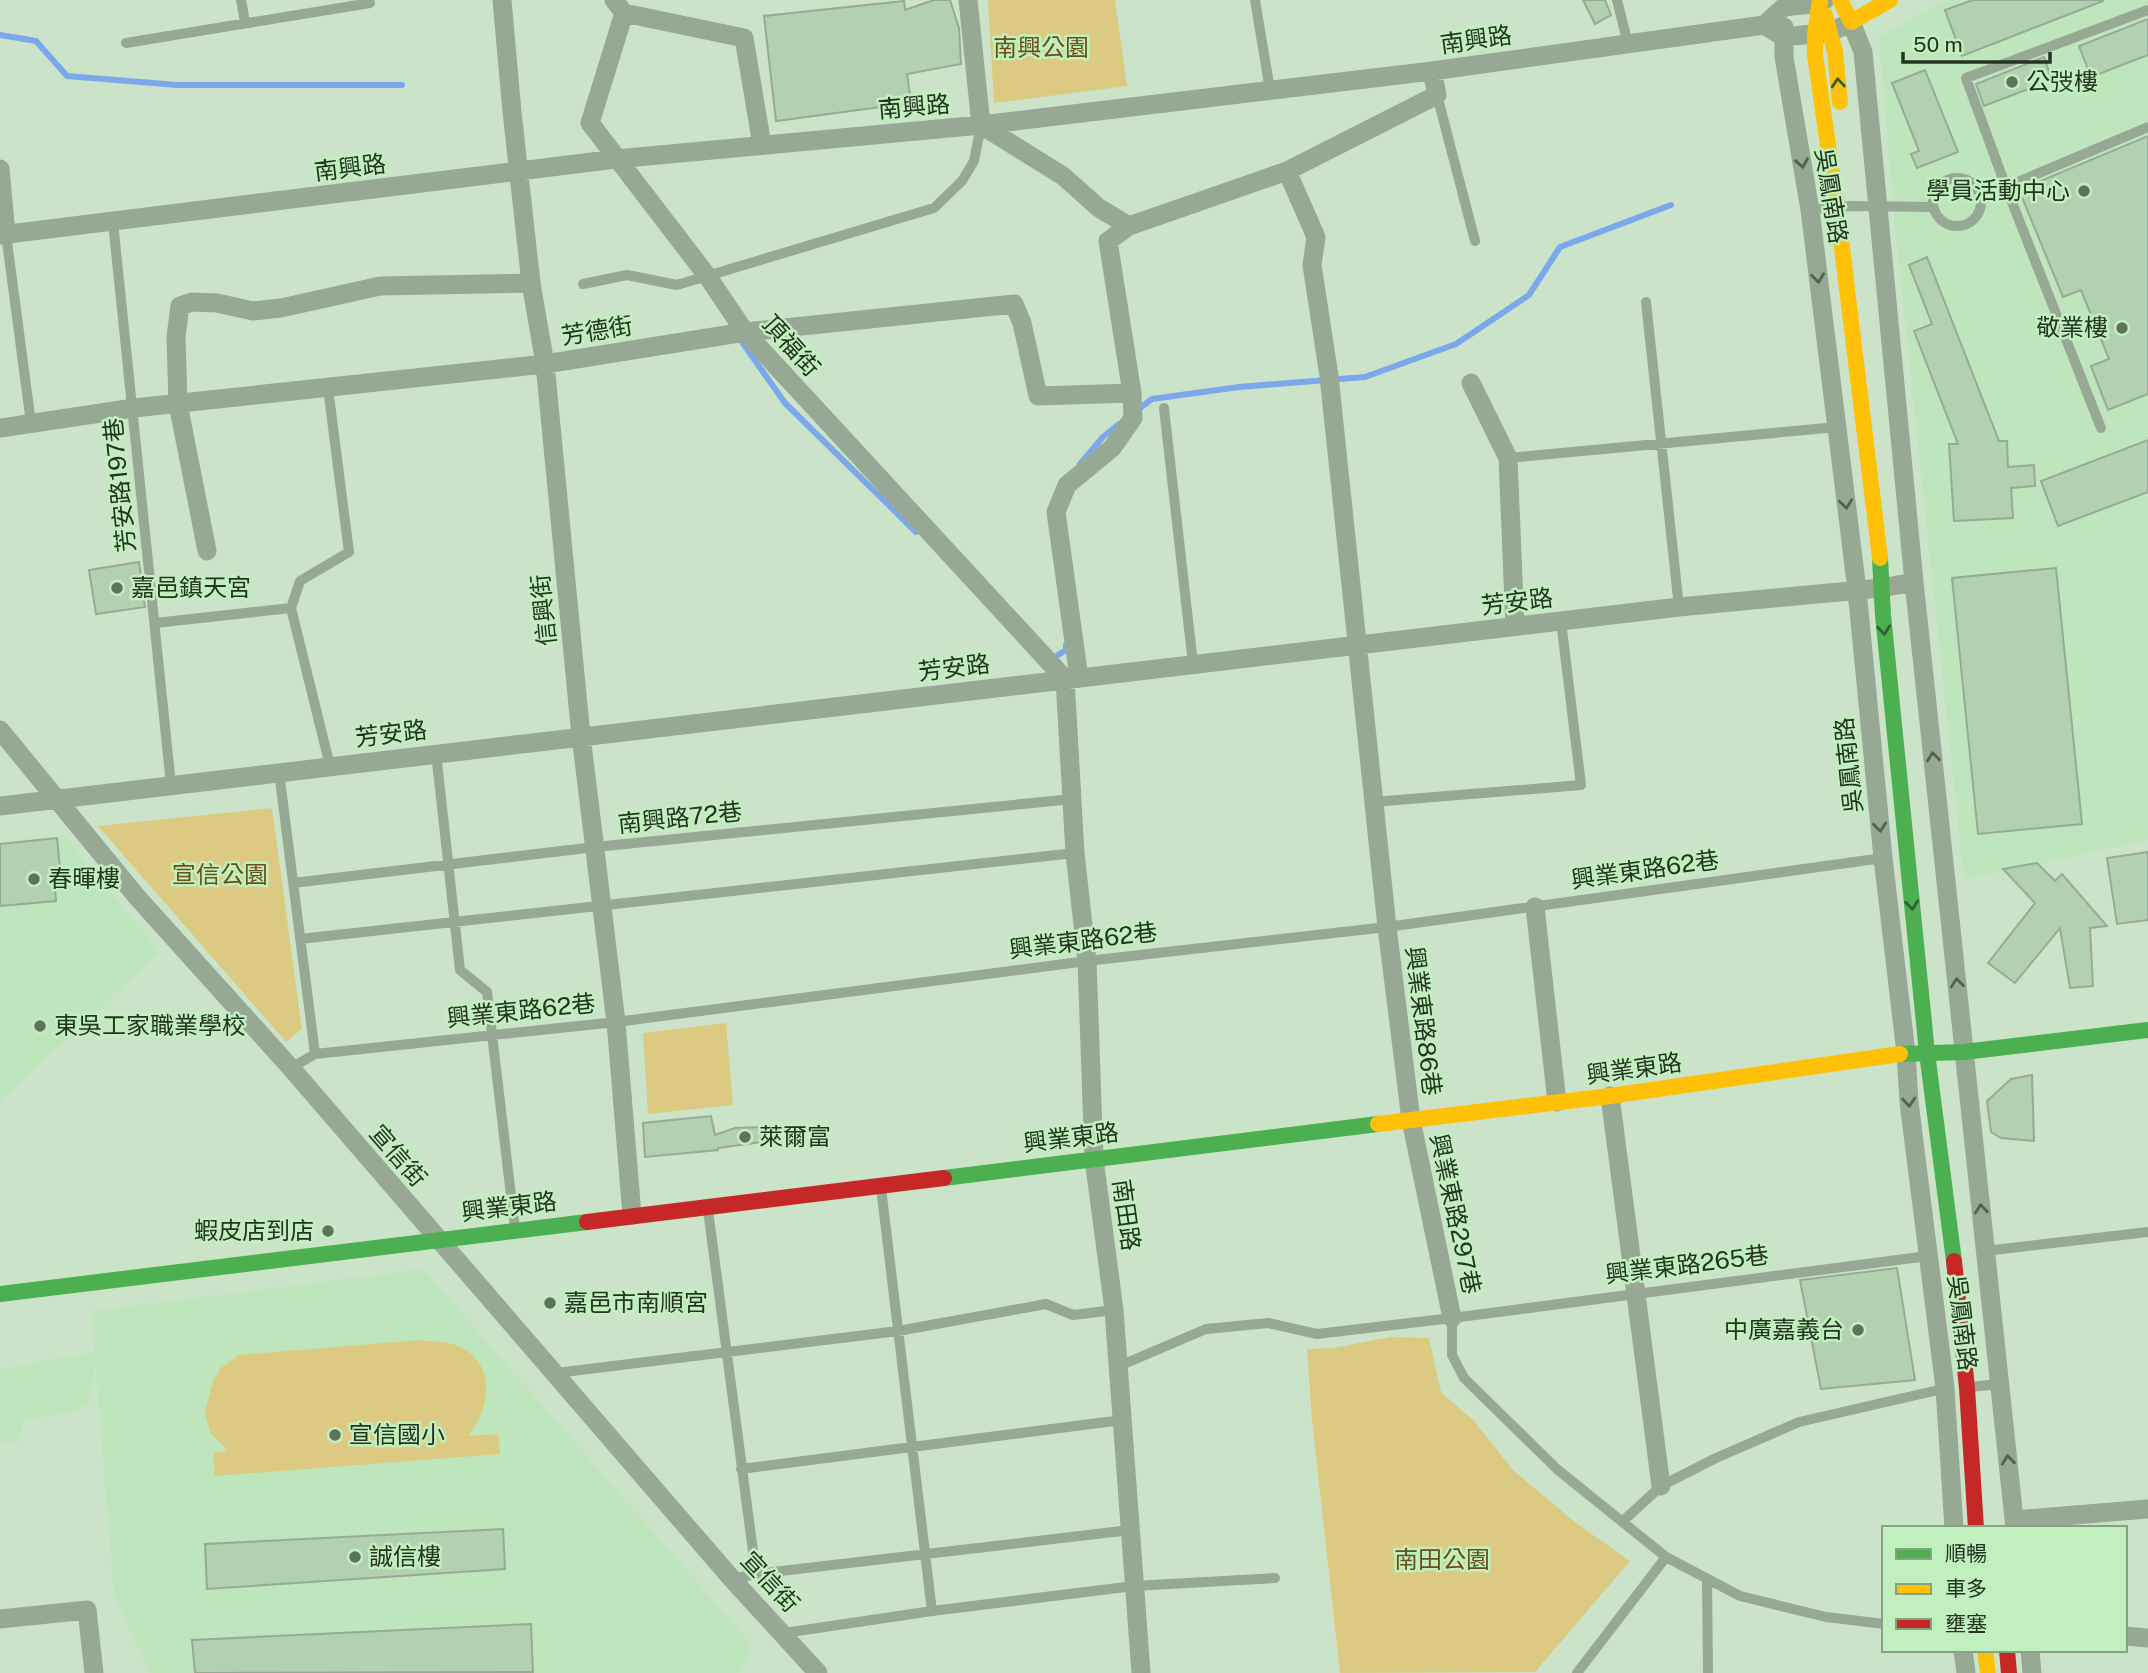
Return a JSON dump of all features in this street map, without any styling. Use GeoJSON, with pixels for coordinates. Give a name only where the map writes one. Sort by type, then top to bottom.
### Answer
{"type":"FeatureCollection","features":[{"type":"Feature","properties":{"kind":"street","name":"信興街"},"geometry":{"type":"LineString","coordinates":[[502,0],[531,283],[545,365],[581,736],[616,1022],[632,1215]]}},
{"type":"Feature","properties":{"kind":"street"},"geometry":{"type":"LineString","coordinates":[[968,0],[981,125],[1063,176],[1100,208],[1129,226],[1287,171],[1437,95],[1432,71]]}},
{"type":"Feature","properties":{"kind":"street"},"geometry":{"type":"LineString","coordinates":[[1840,0],[1851,22]]}},
{"type":"Feature","properties":{"kind":"street"},"geometry":{"type":"LineString","coordinates":[[1822,1],[1786,3],[1764,25],[1784,37],[1823,34],[1890,0]]}},
{"type":"Feature","properties":{"kind":"street","name":"吳鳳南路"},"geometry":{"type":"LineString","coordinates":[[1822,1],[1823,34],[1815,55],[1843,207],[1887,587],[1959,1304],[1990,1489]]}},
{"type":"Feature","properties":{"kind":"street","name":"吳鳳南路"},"geometry":{"type":"LineString","coordinates":[[1786,3],[1784,57],[1810,210],[1857,590],[1909,1102],[1945,1388],[1954,1526]]}},
{"type":"Feature","properties":{"kind":"street"},"geometry":{"type":"LineString","coordinates":[[619,7],[744,38],[762,145]]}},
{"type":"Feature","properties":{"kind":"street","name":"頂福街"},"geometry":{"type":"LineString","coordinates":[[619,7],[590,123],[708,277],[744,332],[1072,678]]}},
{"type":"Feature","properties":{"kind":"street","name":"吳鳳南路"},"geometry":{"type":"LineString","coordinates":[[1851,22],[1863,52],[1914,582],[2014,1524]]}},
{"type":"Feature","properties":{"kind":"street","name":"南興路"},"geometry":{"type":"LineString","coordinates":[[3,235],[617,159],[981,125],[1432,71],[1764,25]]}},
{"type":"Feature","properties":{"kind":"street","name":"吳鳳南路"},"geometry":{"type":"LineString","coordinates":[[1823,34],[1835,52],[1841,117]]}},
{"type":"Feature","properties":{"kind":"street","name":"吳鳳南路"},"geometry":{"type":"LineString","coordinates":[[1843,207],[1844,142]]}},
{"type":"Feature","properties":{"kind":"street"},"geometry":{"type":"LineString","coordinates":[[0,169],[3,235]]}},
{"type":"Feature","properties":{"kind":"street","name":"興業東路86巷"},"geometry":{"type":"LineString","coordinates":[[1287,171],[1316,237],[1312,265],[1329,376],[1373,802],[1411,1120]]}},
{"type":"Feature","properties":{"kind":"street","name":"南田路"},"geometry":{"type":"LineString","coordinates":[[1129,226],[1108,241],[1132,393],[1133,418],[1112,448],[1066,485],[1056,512],[1072,678],[1072,799],[1087,961],[1094,1159],[1114,1310],[1141,1673]]}},
{"type":"Feature","properties":{"kind":"street"},"geometry":{"type":"LineString","coordinates":[[207,551],[178,404],[176,337],[180,306],[192,302],[217,303],[253,311],[281,308],[380,286],[531,283]]}},
{"type":"Feature","properties":{"kind":"street","name":"芳德街"},"geometry":{"type":"LineString","coordinates":[[0,428],[134,408],[545,365],[744,332],[1014,304],[1022,323],[1038,396],[1132,393]]}},
{"type":"Feature","properties":{"kind":"street"},"geometry":{"type":"LineString","coordinates":[[1471,383],[1508,458],[1515,626]]}},
{"type":"Feature","properties":{"kind":"street","name":"芳安路"},"geometry":{"type":"LineString","coordinates":[[0,806],[1515,626],[1914,582]]}},
{"type":"Feature","properties":{"kind":"street","name":"宣信街"},"geometry":{"type":"LineString","coordinates":[[0,730],[137,897],[291,1068],[732,1579],[818,1673]]}},
{"type":"Feature","properties":{"kind":"street"},"geometry":{"type":"LineString","coordinates":[[1535,907],[1557,1102]]}},
{"type":"Feature","properties":{"kind":"street","name":"興業東路"},"geometry":{"type":"LineString","coordinates":[[0,1294],[1610,1096],[1906,1054],[1964,1052],[2148,1030]]}},
{"type":"Feature","properties":{"kind":"street","name":"吳鳳南路"},"geometry":{"type":"LineString","coordinates":[[1935,1053],[1973,1387],[1976,1526]]}},
{"type":"Feature","properties":{"kind":"street"},"geometry":{"type":"LineString","coordinates":[[1610,1096],[1661,1486]]}},
{"type":"Feature","properties":{"kind":"street","name":"興業東路297巷"},"geometry":{"type":"LineString","coordinates":[[1411,1120],[1452,1318]]}},
{"type":"Feature","properties":{"kind":"street"},"geometry":{"type":"LineString","coordinates":[[2014,1524],[2148,1509]]}},
{"type":"Feature","properties":{"kind":"street"},"geometry":{"type":"LineString","coordinates":[[0,1619],[87,1610],[94,1673]]}},
{"type":"Feature","properties":{"kind":"street"},"geometry":{"type":"LineString","coordinates":[[2127,1636],[2148,1637]]}},
{"type":"Feature","properties":{"kind":"street"},"geometry":{"type":"LineString","coordinates":[[1964,1652],[1966,1673]]}},
{"type":"Feature","properties":{"kind":"street"},"geometry":{"type":"LineString","coordinates":[[1985,1652],[1988,1673]]}},
{"type":"Feature","properties":{"kind":"street"},"geometry":{"type":"LineString","coordinates":[[2007,1652],[2009,1673]]}},
{"type":"Feature","properties":{"kind":"street"},"geometry":{"type":"LineString","coordinates":[[2030,1652],[2032,1673]]}},
{"type":"Feature","properties":{"kind":"lane"},"geometry":{"type":"LineString","coordinates":[[241,0],[245,22]]}},
{"type":"Feature","properties":{"kind":"lane"},"geometry":{"type":"LineString","coordinates":[[1255,0],[1270,90]]}},
{"type":"Feature","properties":{"kind":"lane"},"geometry":{"type":"LineString","coordinates":[[1617,0],[1629,44]]}},
{"type":"Feature","properties":{"kind":"lane"},"geometry":{"type":"LineString","coordinates":[[126,44],[370,3]]}},
{"type":"Feature","properties":{"kind":"lane"},"geometry":{"type":"LineString","coordinates":[[2101,428],[1966,78],[2148,10]]}},
{"type":"Feature","properties":{"kind":"lane"},"geometry":{"type":"LineString","coordinates":[[1437,95],[1475,241]]}},
{"type":"Feature","properties":{"kind":"lane"},"geometry":{"type":"LineString","coordinates":[[583,284],[628,275],[677,285],[934,208],[962,181],[975,161],[981,125]]}},
{"type":"Feature","properties":{"kind":"lane"},"geometry":{"type":"LineString","coordinates":[[1980,195],[2006,187],[2148,127]]}},
{"type":"Feature","properties":{"kind":"lane"},"geometry":{"type":"LineString","coordinates":[[1963,178],[1976,187],[1980,195],[1980,210],[1976,217],[1963,226],[1947,225],[1940,220],[1933,207],[1935,191],[1947,180],[1963,178]]}},
{"type":"Feature","properties":{"kind":"lane"},"geometry":{"type":"LineString","coordinates":[[1810,210],[1843,207],[1933,207]]}},
{"type":"Feature","properties":{"kind":"lane","name":"芳安路197巷"},"geometry":{"type":"LineString","coordinates":[[113,222],[171,785]]}},
{"type":"Feature","properties":{"kind":"lane"},"geometry":{"type":"LineString","coordinates":[[3,235],[31,423]]}},
{"type":"Feature","properties":{"kind":"lane"},"geometry":{"type":"LineString","coordinates":[[1646,302],[1679,607]]}},
{"type":"Feature","properties":{"kind":"lane"},"geometry":{"type":"LineString","coordinates":[[328,388],[349,552],[300,581],[291,608],[330,766]]}},
{"type":"Feature","properties":{"kind":"lane"},"geometry":{"type":"LineString","coordinates":[[1164,408],[1193,664]]}},
{"type":"Feature","properties":{"kind":"lane"},"geometry":{"type":"LineString","coordinates":[[1508,458],[1837,427]]}},
{"type":"Feature","properties":{"kind":"lane"},"geometry":{"type":"LineString","coordinates":[[155,623],[291,608]]}},
{"type":"Feature","properties":{"kind":"lane"},"geometry":{"type":"LineString","coordinates":[[1373,802],[1581,785],[1561,621]]}},
{"type":"Feature","properties":{"kind":"lane"},"geometry":{"type":"LineString","coordinates":[[436,754],[460,970],[487,992],[515,1230]]}},
{"type":"Feature","properties":{"kind":"lane"},"geometry":{"type":"LineString","coordinates":[[279,772],[315,1054]]}},
{"type":"Feature","properties":{"kind":"lane","name":"南興路72巷"},"geometry":{"type":"LineString","coordinates":[[293,883],[595,847],[1072,799]]}},
{"type":"Feature","properties":{"kind":"lane"},"geometry":{"type":"LineString","coordinates":[[300,939],[1075,852]]}},
{"type":"Feature","properties":{"kind":"lane","name":"興業東路62巷"},"geometry":{"type":"LineString","coordinates":[[291,1068],[315,1054],[616,1022],[1087,961],[1387,927],[1883,858]]}},
{"type":"Feature","properties":{"kind":"lane"},"geometry":{"type":"LineString","coordinates":[[880,1185],[932,1611]]}},
{"type":"Feature","properties":{"kind":"lane"},"geometry":{"type":"LineString","coordinates":[[708,1206],[756,1574]]}},
{"type":"Feature","properties":{"kind":"lane"},"geometry":{"type":"LineString","coordinates":[[1985,1251],[2148,1232]]}},
{"type":"Feature","properties":{"kind":"lane","name":"興業東路265巷"},"geometry":{"type":"LineString","coordinates":[[1117,1367],[1206,1329],[1268,1323],[1317,1334],[1928,1256]]}},
{"type":"Feature","properties":{"kind":"lane"},"geometry":{"type":"LineString","coordinates":[[556,1373],[898,1331],[1046,1304],[1073,1315],[1114,1310]]}},
{"type":"Feature","properties":{"kind":"lane"},"geometry":{"type":"LineString","coordinates":[[1935,1306],[1959,1304]]}},
{"type":"Feature","properties":{"kind":"lane"},"geometry":{"type":"LineString","coordinates":[[1452,1318],[1452,1354],[1464,1378],[1558,1470],[1666,1557],[1740,1596],[1826,1617],[1882,1624]]}},
{"type":"Feature","properties":{"kind":"lane"},"geometry":{"type":"LineString","coordinates":[[1622,1522],[1661,1486],[1716,1458],[1800,1422],[1945,1388],[2000,1384]]}},
{"type":"Feature","properties":{"kind":"lane"},"geometry":{"type":"LineString","coordinates":[[741,1469],[1122,1420]]}},
{"type":"Feature","properties":{"kind":"lane"},"geometry":{"type":"LineString","coordinates":[[732,1579],[1130,1530]]}},
{"type":"Feature","properties":{"kind":"lane"},"geometry":{"type":"LineString","coordinates":[[1577,1673],[1666,1557]]}},
{"type":"Feature","properties":{"kind":"lane"},"geometry":{"type":"LineString","coordinates":[[784,1633],[932,1611],[1134,1586],[1275,1578]]}},
{"type":"Feature","properties":{"kind":"lane"},"geometry":{"type":"LineString","coordinates":[[1707,1579],[1708,1673]]}},
{"type":"Feature","properties":{"kind":"shaded area"},"geometry":{"type":"Polygon","coordinates":[[[1944,0],[2148,0],[2148,840],[1964,880],[1893,207],[1879,38],[1944,0]]]}},
{"type":"Feature","properties":{"kind":"shaded area","name":"東吳工家職業學校"},"geometry":{"type":"Polygon","coordinates":[[[64,835],[160,952],[0,1101],[0,843],[64,835]]]}},
{"type":"Feature","properties":{"kind":"shaded area","name":"宣信國小"},"geometry":{"type":"Polygon","coordinates":[[[423,1269],[752,1645],[740,1673],[149,1673],[114,1594],[95,1359],[91,1401],[74,1412],[25,1419],[18,1441],[0,1443],[0,1369],[94,1352],[91,1311],[423,1269]]]}},
{"type":"Feature","properties":{"kind":"green space","name":"南興公園"},"geometry":{"type":"Polygon","coordinates":[[[988,0],[1115,0],[1127,86],[994,103],[988,0]]]}},
{"type":"Feature","properties":{"kind":"green space","name":"宣信公園"},"geometry":{"type":"Polygon","coordinates":[[[272,808],[302,1029],[286,1042],[98,826],[272,808]]]}},
{"type":"Feature","properties":{"kind":"green space"},"geometry":{"type":"Polygon","coordinates":[[[726,1023],[733,1105],[648,1114],[643,1033],[726,1023]]]}},
{"type":"Feature","properties":{"kind":"green space","name":"南田公園"},"geometry":{"type":"Polygon","coordinates":[[[1390,1337],[1429,1338],[1441,1392],[1474,1421],[1513,1470],[1576,1523],[1630,1561],[1535,1672],[1340,1673],[1312,1420],[1307,1349],[1333,1348],[1390,1337]]]}},
{"type":"Feature","properties":{"kind":"green space"},"geometry":{"type":"Polygon","coordinates":[[[422,1340],[455,1345],[469,1352],[478,1362],[484,1373],[485,1399],[482,1412],[468,1436],[498,1434],[500,1454],[215,1476],[213,1453],[228,1451],[210,1433],[205,1412],[213,1381],[221,1368],[239,1355],[422,1340]]]}},
{"type":"Feature","properties":{"kind":"building"},"geometry":{"type":"Polygon","coordinates":[[[934,0],[950,0],[959,28],[961,64],[907,74],[911,103],[776,121],[764,16],[904,1],[905,10],[934,0]]]}},
{"type":"Feature","properties":{"kind":"building"},"geometry":{"type":"Polygon","coordinates":[[[1583,0],[1605,0],[1611,15],[1595,24],[1583,0]]]}},
{"type":"Feature","properties":{"kind":"building"},"geometry":{"type":"Polygon","coordinates":[[[1973,0],[2103,1],[1962,56],[1945,10],[1973,0]]]}},
{"type":"Feature","properties":{"kind":"building"},"geometry":{"type":"Polygon","coordinates":[[[2148,19],[2148,55],[2091,77],[2079,46],[2148,19]]]}},
{"type":"Feature","properties":{"kind":"building","name":"公弢樓"},"geometry":{"type":"Polygon","coordinates":[[[2044,57],[2052,80],[1984,106],[1976,84],[2044,57]]]}},
{"type":"Feature","properties":{"kind":"building"},"geometry":{"type":"Polygon","coordinates":[[[1925,70],[1958,152],[1917,168],[1911,154],[1919,151],[1892,83],[1925,70]]]}},
{"type":"Feature","properties":{"kind":"building"},"geometry":{"type":"Polygon","coordinates":[[[2148,136],[2148,394],[2108,410],[2091,366],[2109,359],[2081,290],[2063,297],[2019,190],[2148,136]]]}},
{"type":"Feature","properties":{"kind":"building"},"geometry":{"type":"Polygon","coordinates":[[[1927,257],[1999,441],[2007,441],[2008,467],[2034,465],[2035,486],[2011,488],[2013,518],[1954,521],[1949,444],[1958,444],[1914,331],[1932,324],[1909,265],[1927,257]]]}},
{"type":"Feature","properties":{"kind":"building"},"geometry":{"type":"Polygon","coordinates":[[[2148,440],[2148,492],[2058,526],[2041,481],[2148,440]]]}},
{"type":"Feature","properties":{"kind":"building","name":"嘉邑鎮天宮"},"geometry":{"type":"Polygon","coordinates":[[[139,562],[145,607],[96,614],[89,570],[139,562]]]}},
{"type":"Feature","properties":{"kind":"building"},"geometry":{"type":"Polygon","coordinates":[[[2056,568],[2082,824],[1978,834],[1952,578],[2056,568]]]}},
{"type":"Feature","properties":{"kind":"building","name":"春暉樓"},"geometry":{"type":"Polygon","coordinates":[[[57,838],[60,869],[66,868],[68,886],[55,888],[56,901],[0,906],[0,844],[57,838]]]}},
{"type":"Feature","properties":{"kind":"building"},"geometry":{"type":"Polygon","coordinates":[[[2148,852],[2148,920],[2117,924],[2107,858],[2148,852]]]}},
{"type":"Feature","properties":{"kind":"building"},"geometry":{"type":"Polygon","coordinates":[[[2037,863],[2055,881],[2062,874],[2107,926],[2090,928],[2093,986],[2070,988],[2060,928],[2015,983],[1988,963],[2035,903],[2003,869],[2037,863]]]}},
{"type":"Feature","properties":{"kind":"building"},"geometry":{"type":"Polygon","coordinates":[[[2032,1075],[2034,1141],[2001,1138],[1991,1132],[1987,1101],[2011,1079],[2032,1075]]]}},
{"type":"Feature","properties":{"kind":"building"},"geometry":{"type":"Polygon","coordinates":[[[711,1116],[715,1135],[735,1128],[765,1127],[770,1141],[718,1150],[645,1157],[643,1123],[711,1116]]]}},
{"type":"Feature","properties":{"kind":"building","name":"中廣嘉義台"},"geometry":{"type":"Polygon","coordinates":[[[1897,1268],[1915,1380],[1821,1389],[1800,1280],[1897,1268]]]}},
{"type":"Feature","properties":{"kind":"building","name":"誠信樓"},"geometry":{"type":"Polygon","coordinates":[[[503,1529],[505,1569],[207,1589],[205,1544],[503,1529]]]}},
{"type":"Feature","properties":{"kind":"building"},"geometry":{"type":"Polygon","coordinates":[[[531,1624],[533,1672],[195,1673],[192,1640],[531,1624]]]}},
{"type":"Feature","properties":{"kind":"waterway"},"geometry":{"type":"LineString","coordinates":[[0,35],[36,41],[67,76],[177,85],[402,85]]}},
{"type":"Feature","properties":{"kind":"waterway"},"geometry":{"type":"LineString","coordinates":[[1136,411],[1152,399],[1239,387],[1365,377],[1456,344],[1529,295],[1560,247],[1671,205]]}},
{"type":"Feature","properties":{"kind":"waterway"},"geometry":{"type":"LineString","coordinates":[[742,342],[785,403],[916,532]]}},
{"type":"Feature","properties":{"kind":"waterway"},"geometry":{"type":"LineString","coordinates":[[1080,464],[1103,437],[1119,424]]}},
{"type":"Feature","properties":{"kind":"waterway"},"geometry":{"type":"LineString","coordinates":[[1050,660],[1066,650],[1066,645]]}},
{"type":"Feature","properties":{"kind":"traffic: fast"},"geometry":{"type":"LineString","coordinates":[[1880,558],[1883,615],[1927,1053],[1954,1261]]}},
{"type":"Feature","properties":{"kind":"traffic: fast"},"geometry":{"type":"LineString","coordinates":[[1900,1054],[1964,1052],[2148,1030]]}},
{"type":"Feature","properties":{"kind":"traffic: fast"},"geometry":{"type":"LineString","coordinates":[[944,1178],[1378,1124]]}},
{"type":"Feature","properties":{"kind":"traffic: fast"},"geometry":{"type":"LineString","coordinates":[[0,1294],[587,1222]]}},
{"type":"Feature","properties":{"kind":"traffic: slow"},"geometry":{"type":"LineString","coordinates":[[1820,0],[1815,55],[1837,207],[1880,558]]}},
{"type":"Feature","properties":{"kind":"traffic: slow"},"geometry":{"type":"LineString","coordinates":[[1840,0],[1851,22],[1890,0]]}},
{"type":"Feature","properties":{"kind":"traffic: slow"},"geometry":{"type":"LineString","coordinates":[[1825,15],[1835,52],[1840,102]]}},
{"type":"Feature","properties":{"kind":"traffic: slow"},"geometry":{"type":"LineString","coordinates":[[1378,1124],[1610,1096],[1900,1054]]}},
{"type":"Feature","properties":{"kind":"traffic: slow"},"geometry":{"type":"LineString","coordinates":[[1985,1652],[1988,1673]]}},
{"type":"Feature","properties":{"kind":"traffic: jam"},"geometry":{"type":"LineString","coordinates":[[587,1222],[944,1178]]}},
{"type":"Feature","properties":{"kind":"traffic: jam"},"geometry":{"type":"LineString","coordinates":[[1954,1261],[1967,1388],[1976,1526]]}},
{"type":"Feature","properties":{"kind":"traffic: jam"},"geometry":{"type":"LineString","coordinates":[[2007,1652],[2009,1673]]}},
{"type":"Feature","properties":{"kind":"place","name":"公弢樓"},"geometry":{"type":"Point","coordinates":[2012,82]}},
{"type":"Feature","properties":{"kind":"place","name":"學員活動中心"},"geometry":{"type":"Point","coordinates":[2084,191]}},
{"type":"Feature","properties":{"kind":"place","name":"敬業樓"},"geometry":{"type":"Point","coordinates":[2122,328]}},
{"type":"Feature","properties":{"kind":"place","name":"嘉邑鎮天宮"},"geometry":{"type":"Point","coordinates":[117,588]}},
{"type":"Feature","properties":{"kind":"place","name":"春暉樓"},"geometry":{"type":"Point","coordinates":[34,879]}},
{"type":"Feature","properties":{"kind":"place","name":"東吳工家職業學校"},"geometry":{"type":"Point","coordinates":[40,1026]}},
{"type":"Feature","properties":{"kind":"place","name":"萊爾富"},"geometry":{"type":"Point","coordinates":[745,1137]}},
{"type":"Feature","properties":{"kind":"place","name":"蝦皮店到店"},"geometry":{"type":"Point","coordinates":[328,1231]}},
{"type":"Feature","properties":{"kind":"place","name":"嘉邑市南順宮"},"geometry":{"type":"Point","coordinates":[550,1303]}},
{"type":"Feature","properties":{"kind":"place","name":"中廣嘉義台"},"geometry":{"type":"Point","coordinates":[1858,1330]}},
{"type":"Feature","properties":{"kind":"place","name":"宣信國小"},"geometry":{"type":"Point","coordinates":[335,1435]}},
{"type":"Feature","properties":{"kind":"place","name":"誠信樓"},"geometry":{"type":"Point","coordinates":[355,1557]}}]}
